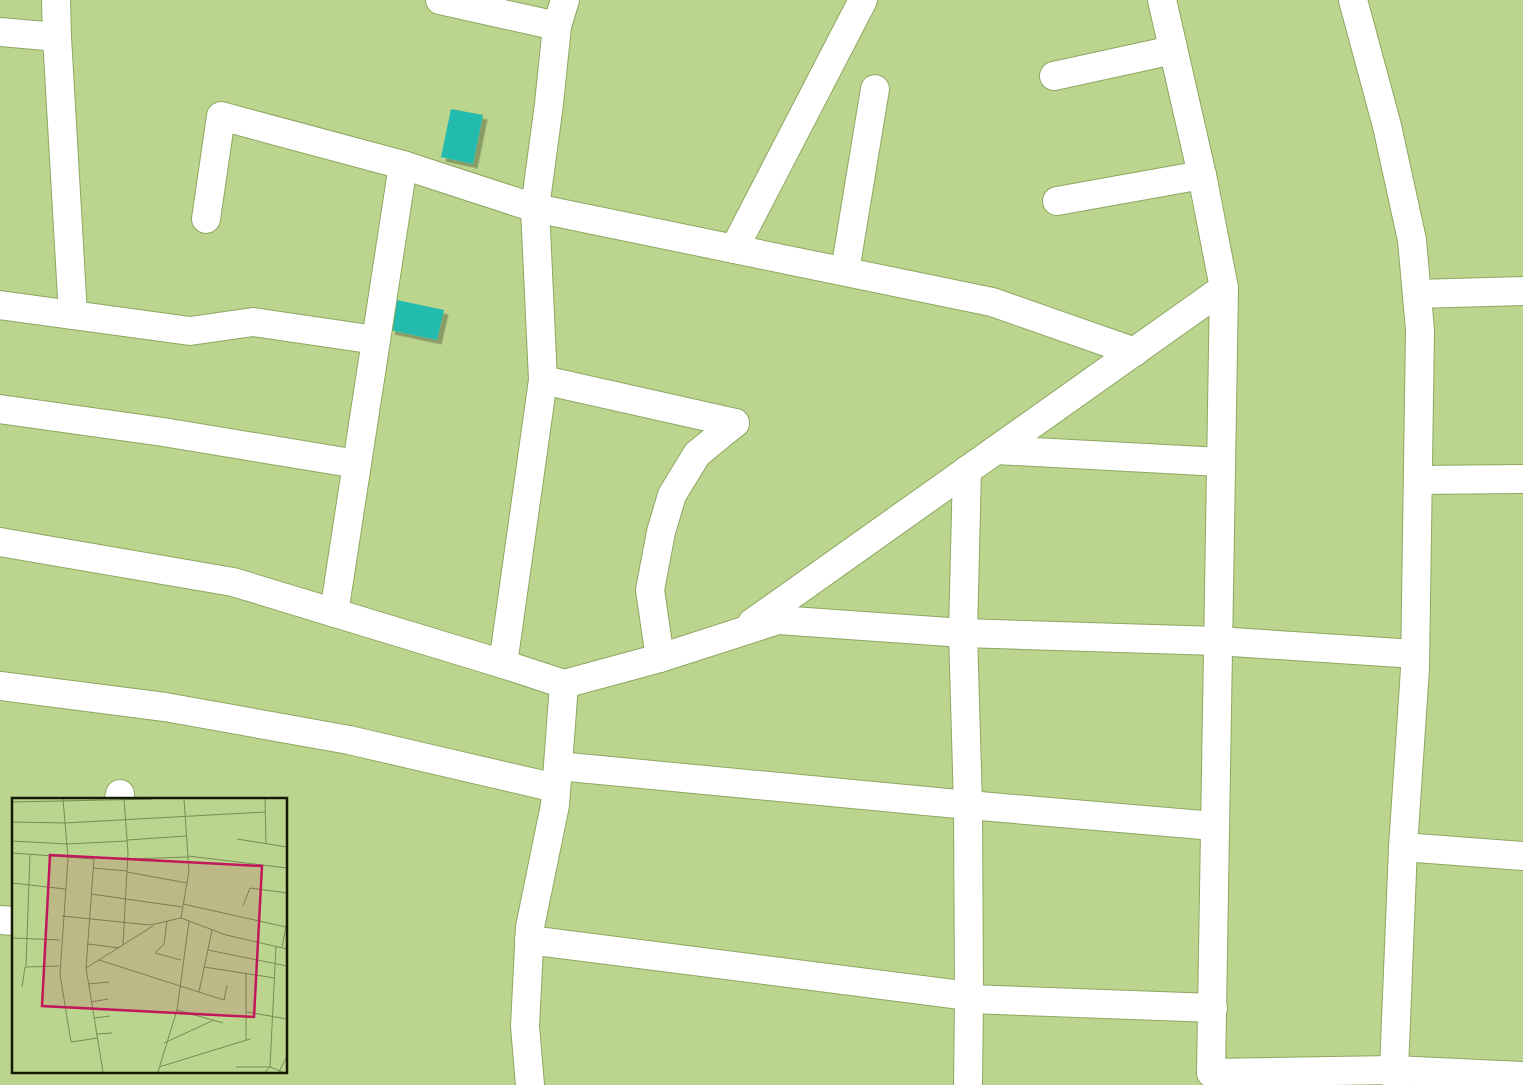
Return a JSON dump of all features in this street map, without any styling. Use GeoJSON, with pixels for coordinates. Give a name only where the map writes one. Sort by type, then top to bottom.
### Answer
{"type":"FeatureCollection","features":[{"type":"Feature","properties":{"kind":"street"},"geometry":{"type":"LineString","coordinates":[[56,0],[73,315]]}},
{"type":"Feature","properties":{"kind":"street"},"geometry":{"type":"LineString","coordinates":[[440,0],[557,26]]}},
{"type":"Feature","properties":{"kind":"street"},"geometry":{"type":"LineString","coordinates":[[502,664],[543,380],[535,208],[557,26],[565,0]]}},
{"type":"Feature","properties":{"kind":"street"},"geometry":{"type":"LineString","coordinates":[[734,249],[863,0]]}},
{"type":"Feature","properties":{"kind":"street"},"geometry":{"type":"LineString","coordinates":[[1162,0],[1202,175],[1224,288],[1211,1072],[1395,1077],[1523,1076]]}},
{"type":"Feature","properties":{"kind":"street"},"geometry":{"type":"LineString","coordinates":[[1353,0],[1386,126],[1412,240],[1420,330],[1416,654],[1403,847],[1395,1077]]}},
{"type":"Feature","properties":{"kind":"street"},"geometry":{"type":"LineString","coordinates":[[0,32],[57,38]]}},
{"type":"Feature","properties":{"kind":"street"},"geometry":{"type":"LineString","coordinates":[[1054,76],[1173,50]]}},
{"type":"Feature","properties":{"kind":"street"},"geometry":{"type":"LineString","coordinates":[[845,271],[875,89]]}},
{"type":"Feature","properties":{"kind":"street"},"geometry":{"type":"LineString","coordinates":[[206,219],[222,116],[403,165],[535,208],[992,302],[1135,352]]}},
{"type":"Feature","properties":{"kind":"street"},"geometry":{"type":"LineString","coordinates":[[334,613],[403,165]]}},
{"type":"Feature","properties":{"kind":"street"},"geometry":{"type":"LineString","coordinates":[[1057,201],[1202,175]]}},
{"type":"Feature","properties":{"kind":"street"},"geometry":{"type":"LineString","coordinates":[[736,634],[1224,288]]}},
{"type":"Feature","properties":{"kind":"street"},"geometry":{"type":"LineString","coordinates":[[1417,294],[1523,291]]}},
{"type":"Feature","properties":{"kind":"street"},"geometry":{"type":"LineString","coordinates":[[0,305],[190,331],[253,322],[376,340]]}},
{"type":"Feature","properties":{"kind":"street"},"geometry":{"type":"LineString","coordinates":[[543,380],[735,423],[697,454],[672,495],[661,532],[650,590],[660,658]]}},
{"type":"Feature","properties":{"kind":"street"},"geometry":{"type":"LineString","coordinates":[[0,410],[163,432],[358,464]]}},
{"type":"Feature","properties":{"kind":"street"},"geometry":{"type":"LineString","coordinates":[[996,450],[1221,462]]}},
{"type":"Feature","properties":{"kind":"street"},"geometry":{"type":"LineString","coordinates":[[967,470],[963,633],[968,805],[969,998],[967,1085]]}},
{"type":"Feature","properties":{"kind":"street"},"geometry":{"type":"LineString","coordinates":[[1418,480],[1523,479]]}},
{"type":"Feature","properties":{"kind":"street"},"geometry":{"type":"LineString","coordinates":[[0,542],[232,582],[564,684],[660,658],[778,620],[963,633],[1217,641],[1416,654]]}},
{"type":"Feature","properties":{"kind":"street"},"geometry":{"type":"LineString","coordinates":[[530,1085],[525,1026],[530,927],[555,805],[564,684]]}},
{"type":"Feature","properties":{"kind":"street"},"geometry":{"type":"LineString","coordinates":[[0,686],[165,707],[557,777],[968,805],[1214,826]]}},
{"type":"Feature","properties":{"kind":"street"},"geometry":{"type":"LineString","coordinates":[[1403,847],[1523,856]]}},
{"type":"Feature","properties":{"kind":"street"},"geometry":{"type":"LineString","coordinates":[[530,940],[969,998],[1213,1008]]}},
{"type":"Feature","properties":{"kind":"building"},"geometry":{"type":"Polygon","coordinates":[[[451,109],[483,115],[473,164],[441,157],[451,109]]]}},
{"type":"Feature","properties":{"kind":"building"},"geometry":{"type":"Polygon","coordinates":[[[397,300],[444,310],[437,340],[390,330],[397,300]]]}}]}
